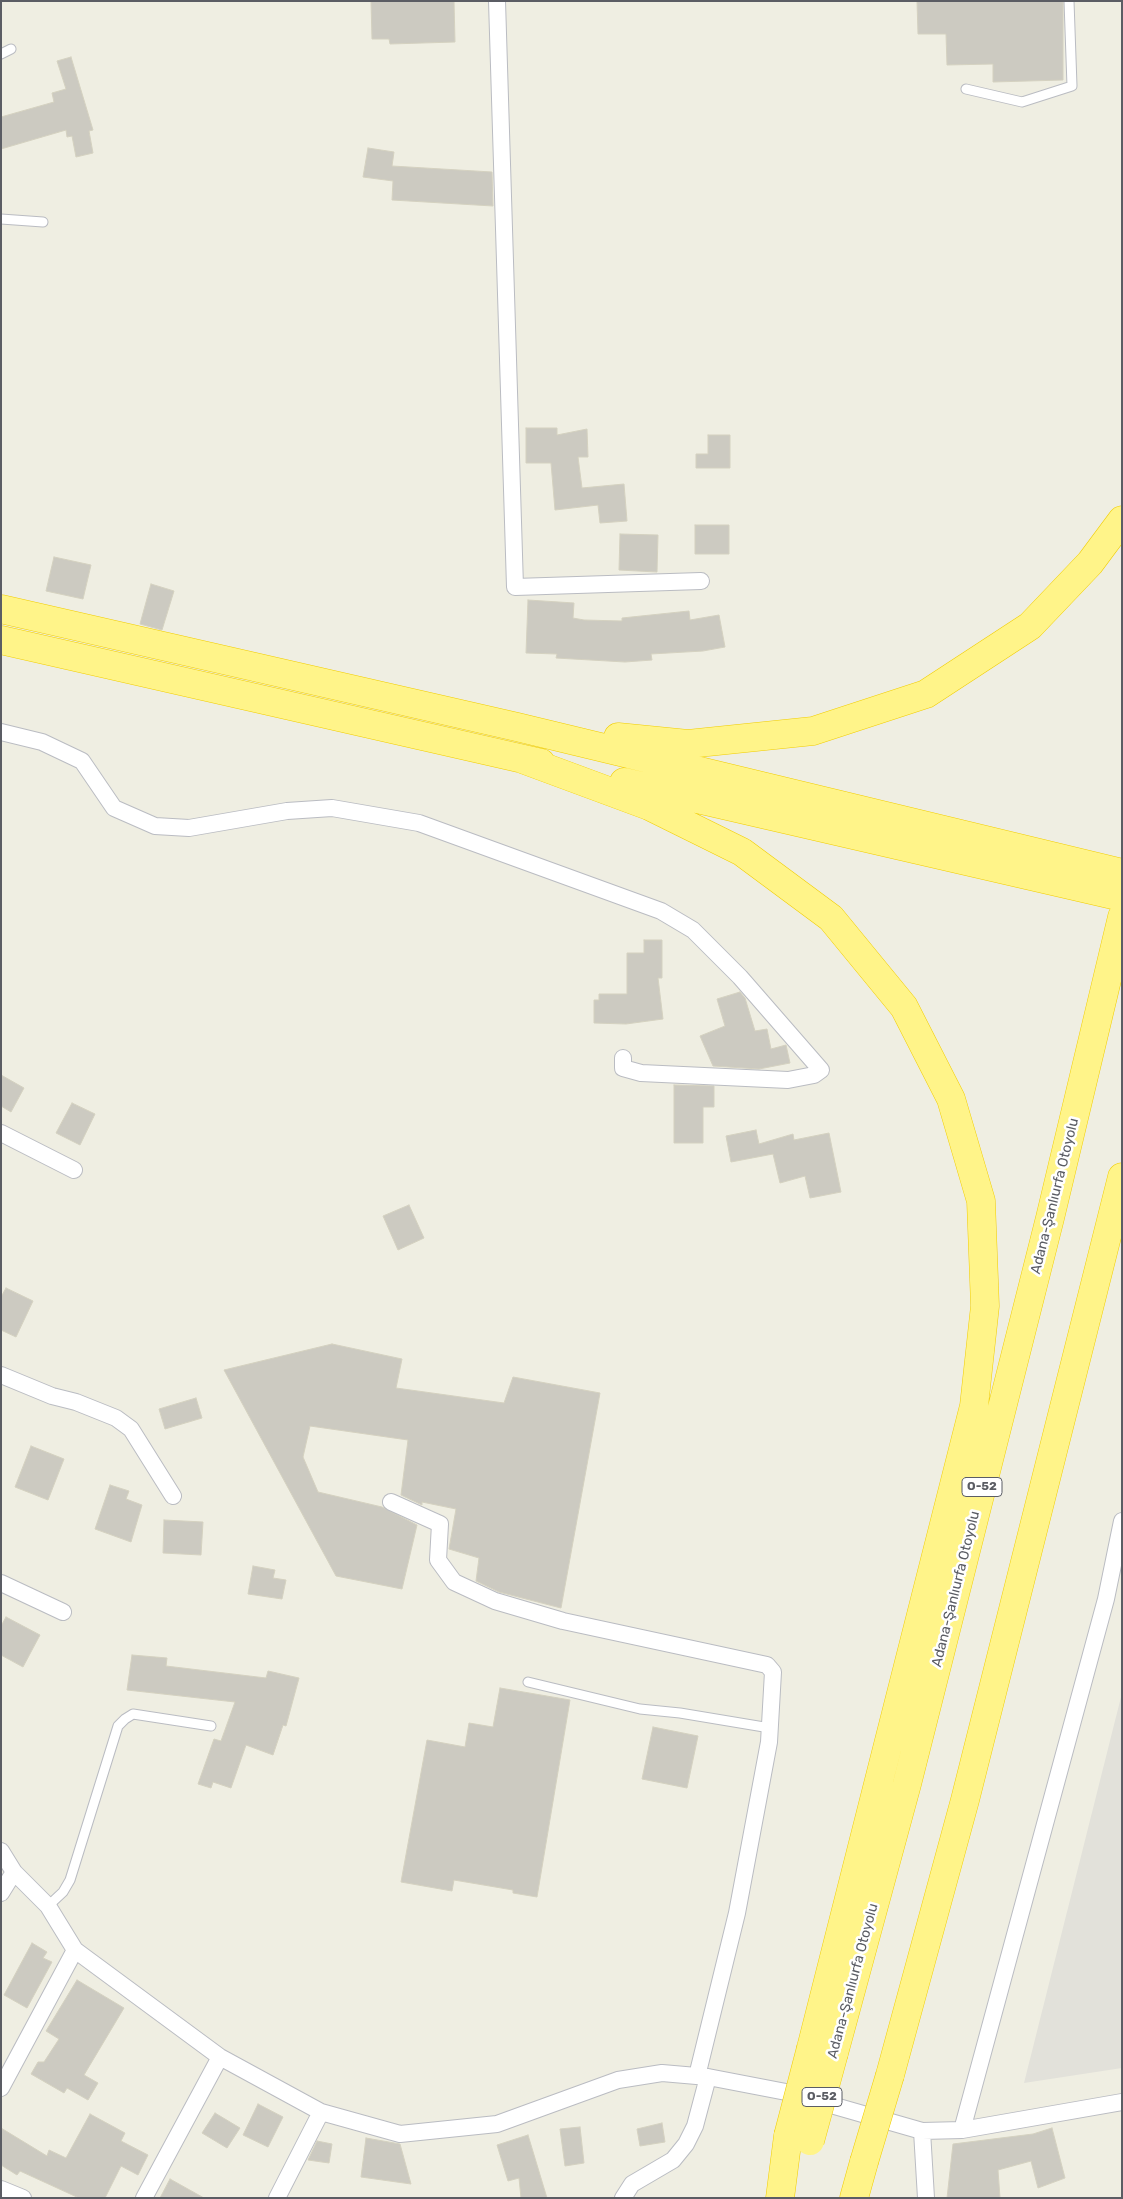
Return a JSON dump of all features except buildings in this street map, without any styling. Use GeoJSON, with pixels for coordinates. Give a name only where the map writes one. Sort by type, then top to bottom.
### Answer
{"type":"FeatureCollection","features":[{"type":"Feature","properties":{"kind":"highway"},"geometry":{"type":"LineString","coordinates":[[518,727],[688,744],[813,731],[926,694],[1030,626],[1090,563],[1122,520]]}},
{"type":"Feature","properties":{"kind":"highway"},"geometry":{"type":"LineString","coordinates":[[1,609],[518,727],[1122,873]]}},
{"type":"Feature","properties":{"kind":"highway"},"geometry":{"type":"LineString","coordinates":[[1,640],[1122,897]]}},
{"type":"Feature","properties":{"kind":"highway"},"geometry":{"type":"LineString","coordinates":[[522,759],[649,806],[742,852],[831,918],[904,1007],[951,1099],[981,1201],[985,1306],[974,1406],[823,2050]]}},
{"type":"Feature","properties":{"kind":"highway","name":"Adana-Şanlıurfa Otoyolu"},"geometry":{"type":"LineString","coordinates":[[787,2198],[799,2139],[823,2050],[907,1784],[1050,1218],[1122,918]]}},
{"type":"Feature","properties":{"kind":"highway"},"geometry":{"type":"LineString","coordinates":[[854,2198],[890,2076],[965,1800],[1122,1177]]}},
{"type":"Feature","properties":{"kind":"highway"},"geometry":{"type":"LineString","coordinates":[[780,2198],[799,2139]]}},
{"type":"Feature","properties":{"kind":"street"},"geometry":{"type":"LineString","coordinates":[[496,1],[515,587],[701,581]]}},
{"type":"Feature","properties":{"kind":"street"},"geometry":{"type":"LineString","coordinates":[[1,732],[42,742],[82,761],[114,808],[155,826],[189,828],[287,811],[332,808],[419,823],[661,911],[700,936],[740,977],[812,1057],[821,1070],[814,1075],[788,1080],[640,1073],[623,1068],[623,1058]]}},
{"type":"Feature","properties":{"kind":"street"},"geometry":{"type":"LineString","coordinates":[[1,1133],[74,1170]]}},
{"type":"Feature","properties":{"kind":"street"},"geometry":{"type":"LineString","coordinates":[[1,1375],[52,1396],[76,1402],[116,1418],[131,1429],[173,1496]]}},
{"type":"Feature","properties":{"kind":"street"},"geometry":{"type":"LineString","coordinates":[[391,1502],[440,1524],[438,1560],[454,1582],[495,1601],[563,1621],[767,1665],[773,1672],[769,1742],[694,2126],[686,2144],[673,2160],[632,2184],[623,2198]]}},
{"type":"Feature","properties":{"kind":"street"},"geometry":{"type":"LineString","coordinates":[[962,2130],[1093,1646],[1122,1521]]}},
{"type":"Feature","properties":{"kind":"street"},"geometry":{"type":"LineString","coordinates":[[1,1583],[63,1612]]}},
{"type":"Feature","properties":{"kind":"street"},"geometry":{"type":"LineString","coordinates":[[1,1851],[14,1872],[48,1906],[75,1950],[220,2057],[322,2112],[400,2134],[498,2124],[618,2080],[662,2073],[703,2077],[786,2092],[922,2131],[962,2130],[1122,2102]]}},
{"type":"Feature","properties":{"kind":"street"},"geometry":{"type":"LineString","coordinates":[[1,1892],[14,1872]]}},
{"type":"Feature","properties":{"kind":"street"},"geometry":{"type":"LineString","coordinates":[[1,2088],[75,1950]]}},
{"type":"Feature","properties":{"kind":"street"},"geometry":{"type":"LineString","coordinates":[[144,2198],[220,2057]]}},
{"type":"Feature","properties":{"kind":"street"},"geometry":{"type":"LineString","coordinates":[[277,2198],[322,2112]]}},
{"type":"Feature","properties":{"kind":"street"},"geometry":{"type":"LineString","coordinates":[[922,2131],[926,2198]]}},
{"type":"Feature","properties":{"kind":"street"},"geometry":{"type":"LineString","coordinates":[[1,2189],[23,2198]]}},
{"type":"Feature","properties":{"kind":"lane"},"geometry":{"type":"LineString","coordinates":[[966,89],[1022,102],[1072,86],[1069,1]]}},
{"type":"Feature","properties":{"kind":"lane"},"geometry":{"type":"LineString","coordinates":[[1,54],[11,49]]}},
{"type":"Feature","properties":{"kind":"lane"},"geometry":{"type":"LineString","coordinates":[[1,219],[43,222]]}},
{"type":"Feature","properties":{"kind":"lane"},"geometry":{"type":"LineString","coordinates":[[528,1682],[640,1709],[680,1713],[770,1728]]}},
{"type":"Feature","properties":{"kind":"lane"},"geometry":{"type":"LineString","coordinates":[[48,1906],[63,1892],[70,1880],[118,1726],[133,1714],[211,1726]]}},
{"type":"Feature","properties":{"kind":"shaded area"},"geometry":{"type":"Polygon","coordinates":[[[1122,1693],[1122,2068],[1024,2083],[1122,1693]]]}}]}
